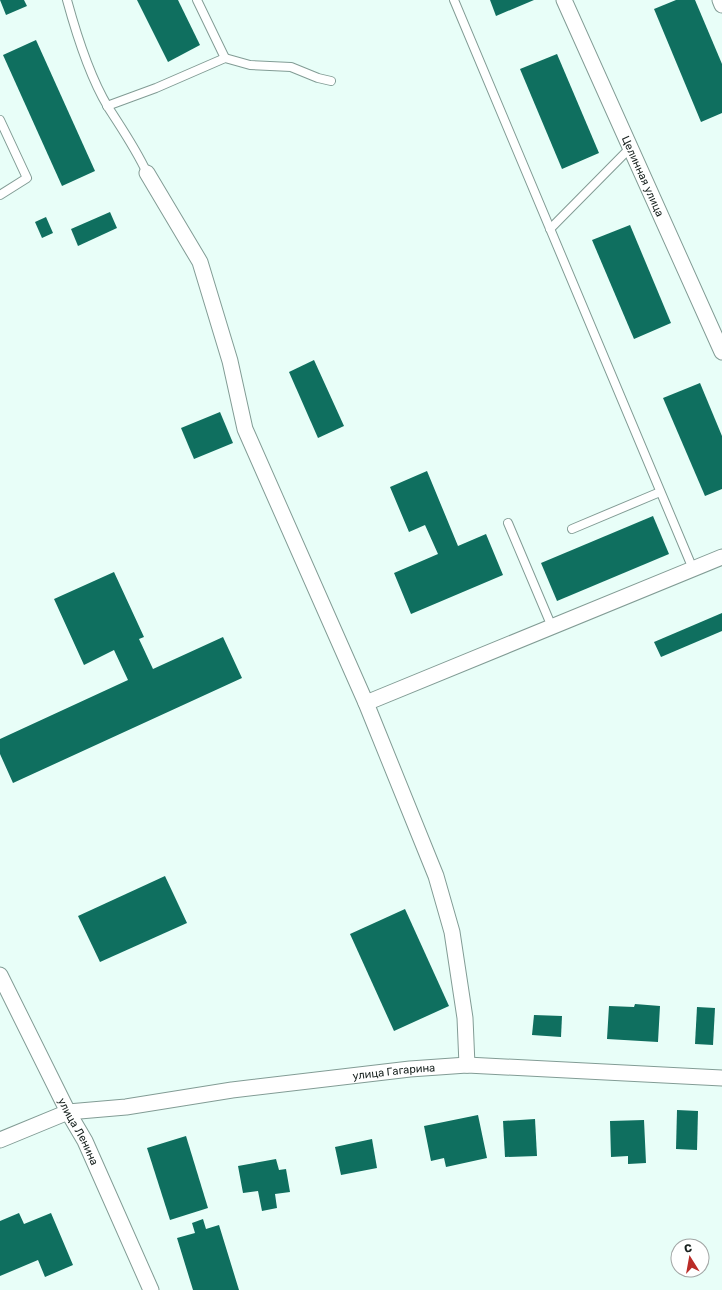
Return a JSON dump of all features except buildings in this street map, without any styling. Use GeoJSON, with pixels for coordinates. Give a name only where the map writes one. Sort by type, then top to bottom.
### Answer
{"type":"FeatureCollection","features":[{"type":"Feature","properties":{"kind":"street","name":"Целинная улица"},"geometry":{"type":"LineString","coordinates":[[564,0],[722,352]]}},
{"type":"Feature","properties":{"kind":"street"},"geometry":{"type":"LineString","coordinates":[[720,0],[722,5]]}},
{"type":"Feature","properties":{"kind":"street"},"geometry":{"type":"LineString","coordinates":[[147,173],[200,262],[230,360],[245,429],[366,703],[436,876],[452,932],[465,1018],[467,1065]]}},
{"type":"Feature","properties":{"kind":"street"},"geometry":{"type":"LineString","coordinates":[[366,703],[722,557]]}},
{"type":"Feature","properties":{"kind":"street","name":"улица Ленина"},"geometry":{"type":"LineString","coordinates":[[0,975],[68,1112],[85,1141],[151,1290]]}},
{"type":"Feature","properties":{"kind":"street","name":"улица Гагарина"},"geometry":{"type":"LineString","coordinates":[[0,1140],[68,1112],[126,1108],[263,1086],[410,1069],[467,1065],[722,1078]]}},
{"type":"Feature","properties":{"kind":"lane"},"geometry":{"type":"LineString","coordinates":[[66,0],[75,31],[107,106],[139,154],[147,173]]}},
{"type":"Feature","properties":{"kind":"lane"},"geometry":{"type":"LineString","coordinates":[[197,0],[225,58]]}},
{"type":"Feature","properties":{"kind":"lane"},"geometry":{"type":"LineString","coordinates":[[454,0],[693,569]]}},
{"type":"Feature","properties":{"kind":"lane"},"geometry":{"type":"LineString","coordinates":[[107,106],[156,88],[225,58],[250,64],[290,67],[330,81]]}},
{"type":"Feature","properties":{"kind":"lane"},"geometry":{"type":"LineString","coordinates":[[0,120],[27,178],[0,195]]}},
{"type":"Feature","properties":{"kind":"lane"},"geometry":{"type":"LineString","coordinates":[[550,230],[631,147]]}},
{"type":"Feature","properties":{"kind":"lane"},"geometry":{"type":"LineString","coordinates":[[572,529],[660,492]]}},
{"type":"Feature","properties":{"kind":"lane"},"geometry":{"type":"LineString","coordinates":[[508,523],[552,627]]}}]}
